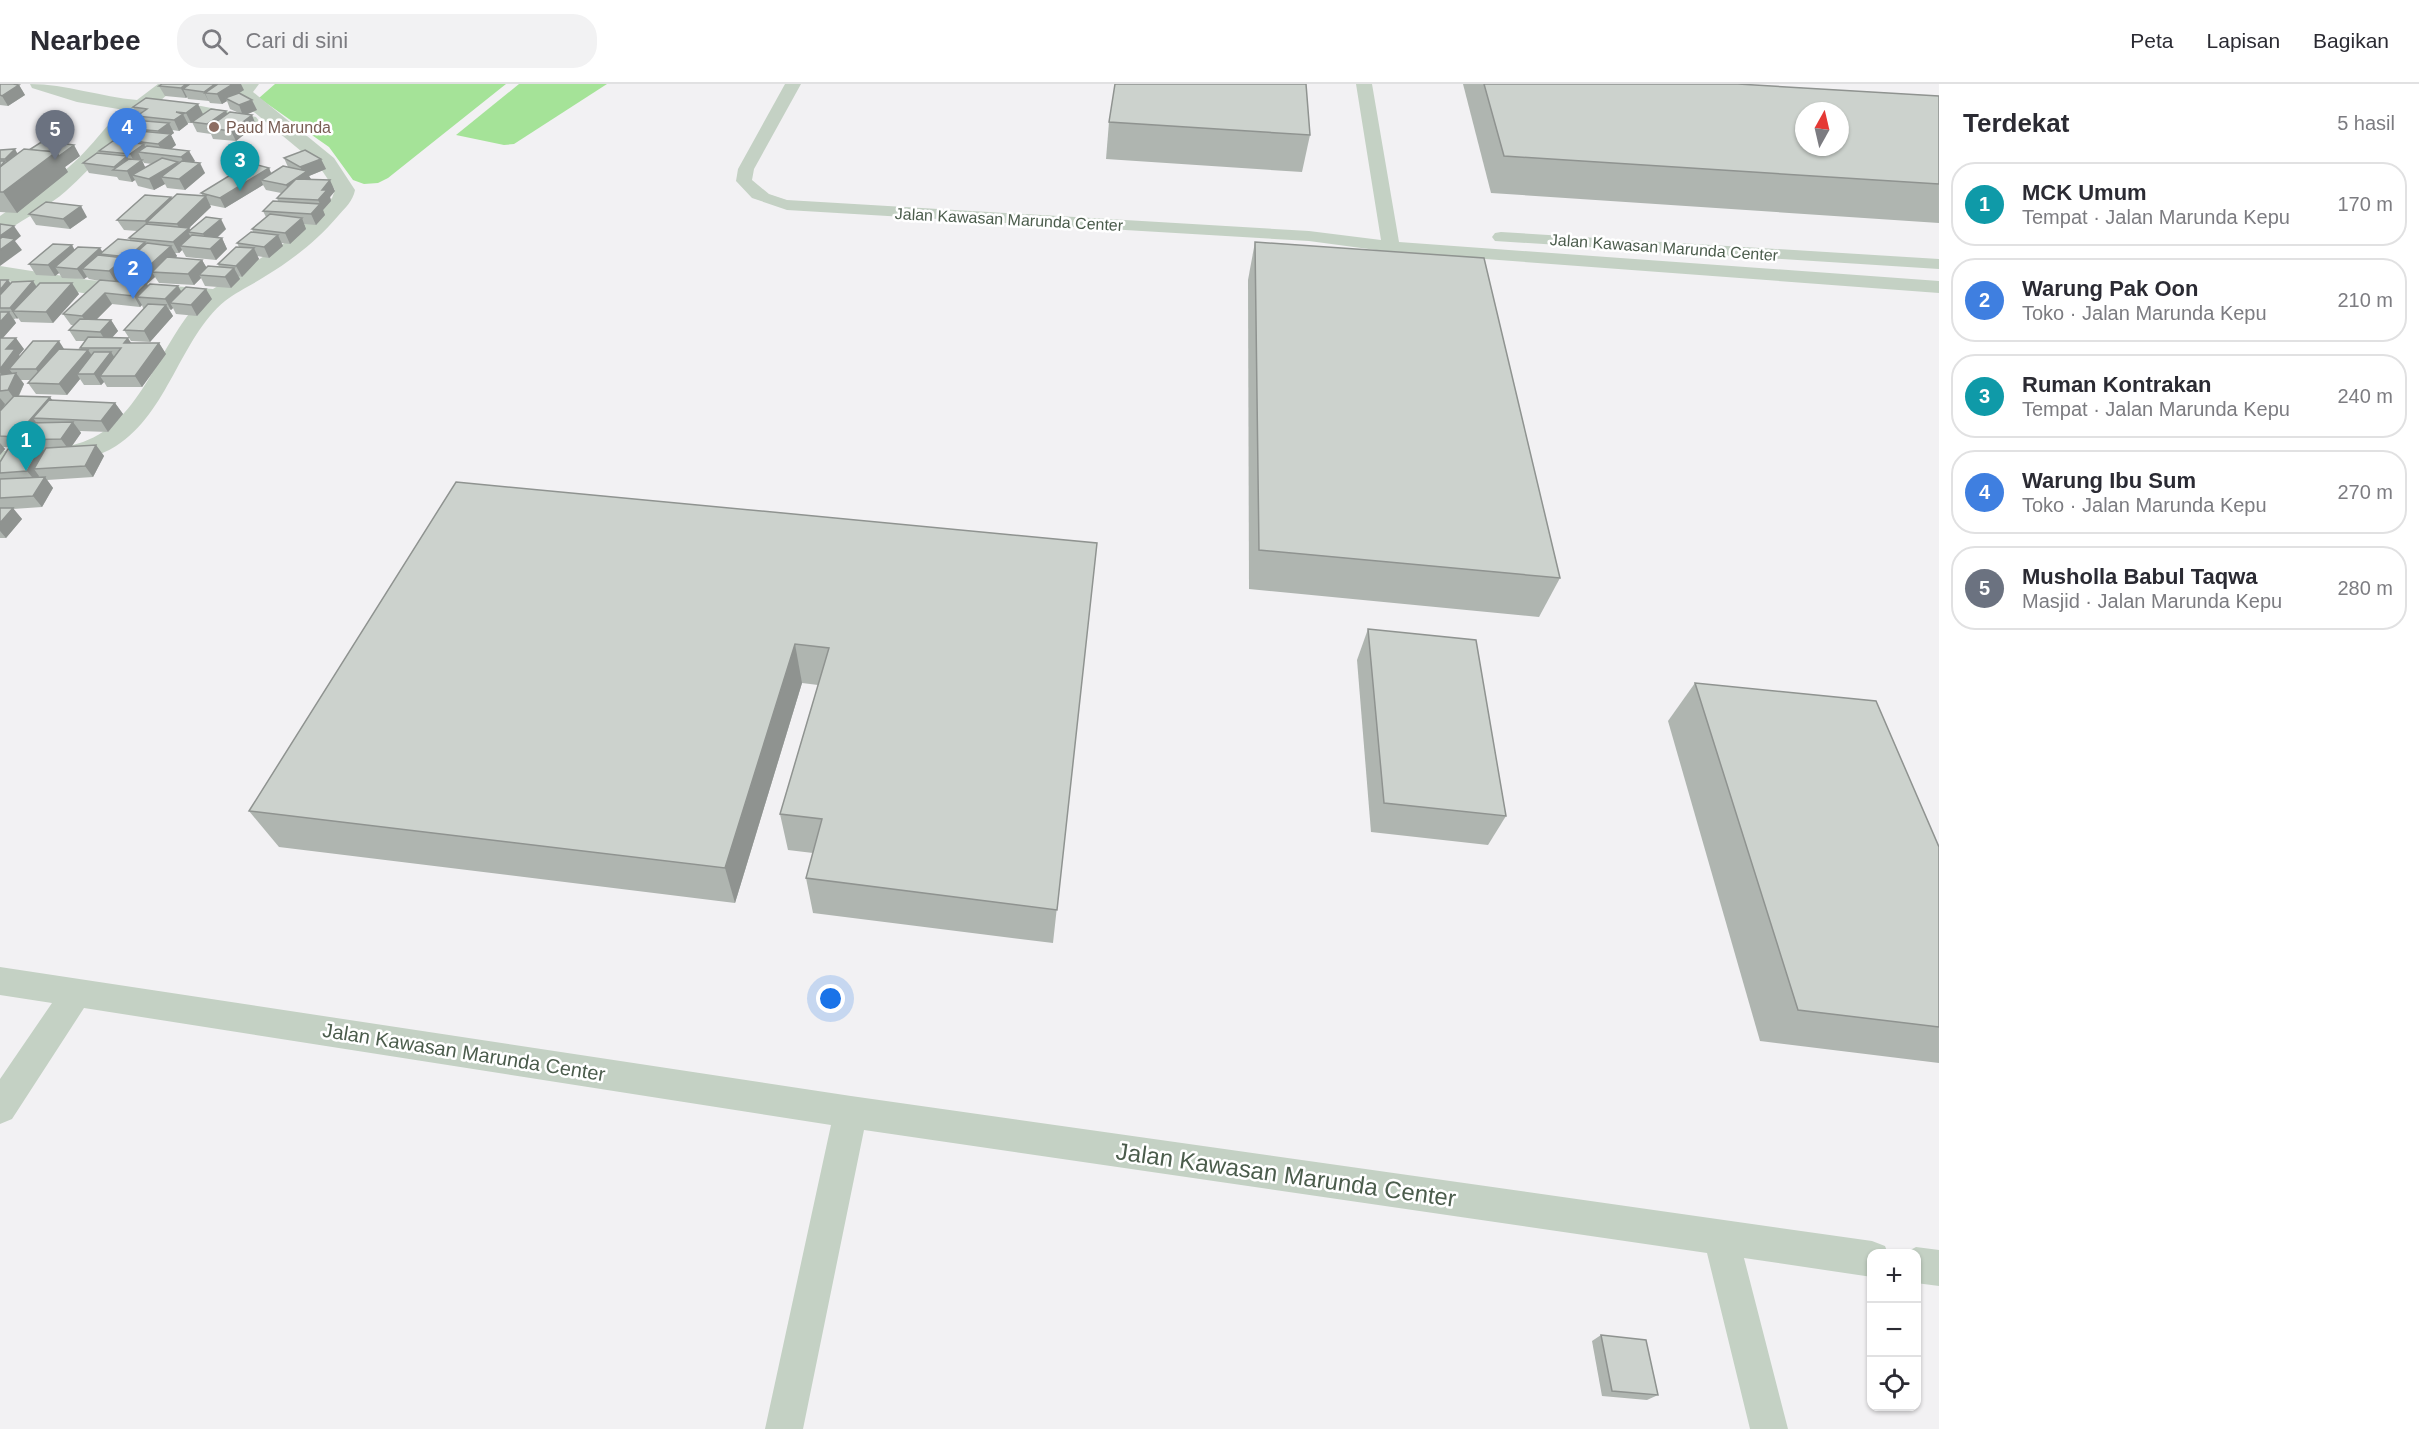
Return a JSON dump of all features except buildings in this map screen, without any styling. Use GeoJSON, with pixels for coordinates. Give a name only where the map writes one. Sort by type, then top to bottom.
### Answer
{"type":"FeatureCollection","features":[{"type":"Feature","properties":{"kind":"street"},"geometry":{"type":"LineString","coordinates":[[39,84],[67,96],[139,108],[196,111],[237,120],[278,124]]}},
{"type":"Feature","properties":{"kind":"street"},"geometry":{"type":"LineString","coordinates":[[0,225],[57,188],[96,152],[106,138],[170,84]]}},
{"type":"Feature","properties":{"kind":"street"},"geometry":{"type":"LineString","coordinates":[[0,459],[65,453],[105,442],[129,421],[147,398],[192,325],[217,296],[276,261],[303,241],[344,196],[345,190],[327,162],[244,94],[244,90],[250,84]]}},
{"type":"Feature","properties":{"kind":"street"},"geometry":{"type":"LineString","coordinates":[[73,144],[106,138]]}},
{"type":"Feature","properties":{"kind":"street"},"geometry":{"type":"LineString","coordinates":[[0,273],[89,287],[217,296]]}},
{"type":"Feature","properties":{"kind":"lane","name":"Jalan Kawasan Marunda Center"},"geometry":{"type":"LineString","coordinates":[[793,84],[746,169],[744,181],[752,192],[764,199],[787,206],[1390,239],[1939,287]]}},
{"type":"Feature","properties":{"kind":"lane"},"geometry":{"type":"LineString","coordinates":[[1364,84],[1390,239]]}},
{"type":"Feature","properties":{"kind":"lane","name":"Jalan Kawasan Marunda Center"},"geometry":{"type":"LineString","coordinates":[[1390,239],[1437,233]]}},
{"type":"Feature","properties":{"kind":"lane","name":"Jalan Kawasan Marunda Center"},"geometry":{"type":"LineString","coordinates":[[1485,236],[1939,264]]}},
{"type":"Feature","properties":{"kind":"lane","name":"Jalan Kawasan Marunda Center"},"geometry":{"type":"LineString","coordinates":[[0,981],[851,1112],[1867,1257]]}},
{"type":"Feature","properties":{"kind":"lane"},"geometry":{"type":"LineString","coordinates":[[0,1108],[77,992]]}},
{"type":"Feature","properties":{"kind":"lane"},"geometry":{"type":"LineString","coordinates":[[784,1429],[851,1112]]}},
{"type":"Feature","properties":{"kind":"lane"},"geometry":{"type":"LineString","coordinates":[[1721,1238],[1769,1429]]}},
{"type":"Feature","properties":{"kind":"lane"},"geometry":{"type":"LineString","coordinates":[[1921,1266],[1939,1268]]}},
{"type":"Feature","properties":{"kind":"shaded area"},"geometry":{"type":"Polygon","coordinates":[[[275,84],[506,84],[388,178],[378,183],[364,184],[353,180],[329,147],[259,98],[275,84]]]}},
{"type":"Feature","properties":{"kind":"shaded area"},"geometry":{"type":"Polygon","coordinates":[[[519,84],[607,84],[514,144],[504,145],[456,135],[519,84]]]}},
{"type":"Feature","properties":{"kind":"place","name":"Paud Marunda"},"geometry":{"type":"Point","coordinates":[214,127]}},
{"type":"Feature","properties":{"kind":"place","name":"Warung Ibu Sum"},"geometry":{"type":"Point","coordinates":[127,158]}},
{"type":"Feature","properties":{"kind":"place","name":"Musholla Babul Taqwa"},"geometry":{"type":"Point","coordinates":[55,160]}},
{"type":"Feature","properties":{"kind":"place","name":"Ruman Kontrakan"},"geometry":{"type":"Point","coordinates":[240,191]}},
{"type":"Feature","properties":{"kind":"place","name":"Warung Pak Oon"},"geometry":{"type":"Point","coordinates":[133,299]}},
{"type":"Feature","properties":{"kind":"place","name":"MCK Umum"},"geometry":{"type":"Point","coordinates":[26,471]}}]}
